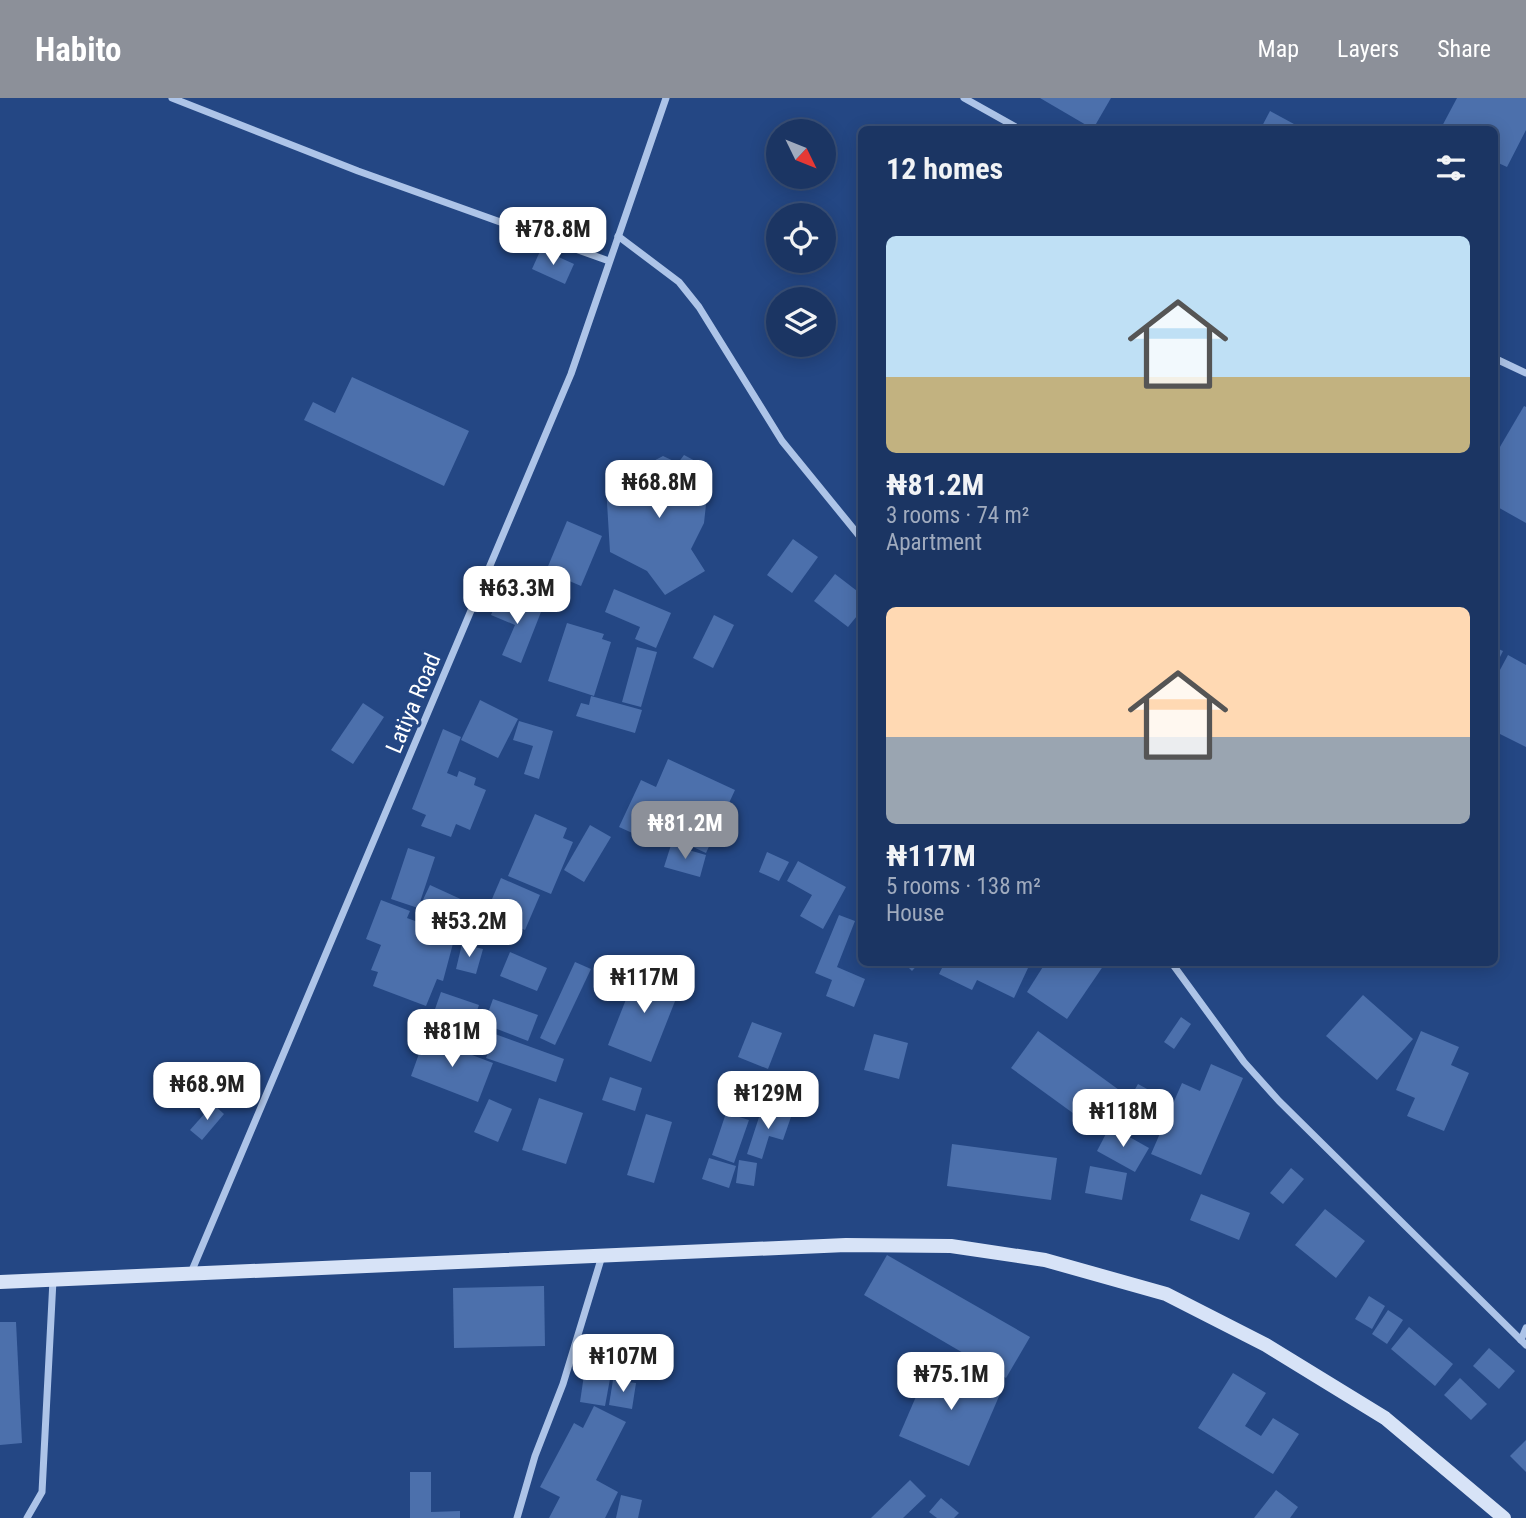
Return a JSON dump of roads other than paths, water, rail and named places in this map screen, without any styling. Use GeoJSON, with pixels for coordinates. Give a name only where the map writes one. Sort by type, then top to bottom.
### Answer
{"type":"FeatureCollection","features":[{"type":"Feature","properties":{"kind":"street"},"geometry":{"type":"LineString","coordinates":[[172,98],[358,171],[610,261]]}},
{"type":"Feature","properties":{"kind":"street","name":"Latiya Road"},"geometry":{"type":"LineString","coordinates":[[190,1275],[566,387],[666,98]]}},
{"type":"Feature","properties":{"kind":"street"},"geometry":{"type":"LineString","coordinates":[[964,98],[1014,126]]}},
{"type":"Feature","properties":{"kind":"street"},"geometry":{"type":"LineString","coordinates":[[618,236],[679,282],[699,307],[782,441],[858,534]]}},
{"type":"Feature","properties":{"kind":"street"},"geometry":{"type":"LineString","coordinates":[[1498,360],[1526,373]]}},
{"type":"Feature","properties":{"kind":"street"},"geometry":{"type":"LineString","coordinates":[[1174,966],[1244,1062],[1279,1101],[1524,1342]]}},
{"type":"Feature","properties":{"kind":"street"},"geometry":{"type":"LineString","coordinates":[[0,1282],[846,1245],[951,1246],[1045,1260],[1166,1294],[1266,1345],[1385,1418],[1504,1518]]}},
{"type":"Feature","properties":{"kind":"street"},"geometry":{"type":"LineString","coordinates":[[517,1518],[535,1456],[563,1384],[602,1256]]}},
{"type":"Feature","properties":{"kind":"street"},"geometry":{"type":"LineString","coordinates":[[27,1518],[41,1492],[53,1280]]}},
{"type":"Feature","properties":{"kind":"street"},"geometry":{"type":"LineString","coordinates":[[1524,1342],[1526,1328]]}}]}
